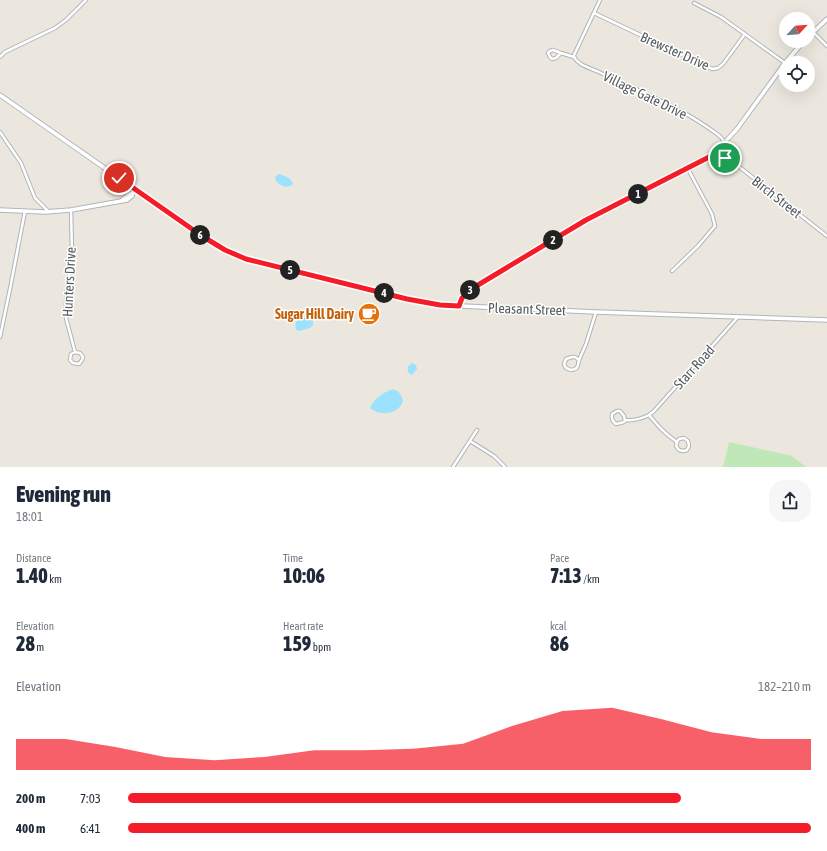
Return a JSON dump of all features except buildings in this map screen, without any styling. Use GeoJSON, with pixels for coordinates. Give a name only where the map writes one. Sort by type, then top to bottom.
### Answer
{"type":"FeatureCollection","features":[{"type":"Feature","properties":{"kind":"main road"},"geometry":{"type":"LineString","coordinates":[[815,29],[827,19]]}},
{"type":"Feature","properties":{"kind":"main road"},"geometry":{"type":"LineString","coordinates":[[790,56],[798,48]]}},
{"type":"Feature","properties":{"kind":"main road"},"geometry":{"type":"LineString","coordinates":[[459,306],[462,298],[473,288],[586,220],[713,155],[737,129],[779,70]]}},
{"type":"Feature","properties":{"kind":"main road","name":"Pleasant Street"},"geometry":{"type":"LineString","coordinates":[[0,95],[134,191],[225,250],[246,259],[407,299],[440,305],[827,320]]}},
{"type":"Feature","properties":{"kind":"main road"},"geometry":{"type":"LineString","coordinates":[[0,210],[49,212],[71,210],[129,198],[132,196],[134,191]]}},
{"type":"Feature","properties":{"kind":"street"},"geometry":{"type":"LineString","coordinates":[[0,57],[5,52],[55,28],[66,20],[86,0]]}},
{"type":"Feature","properties":{"kind":"street"},"geometry":{"type":"LineString","coordinates":[[574,57],[600,0]]}},
{"type":"Feature","properties":{"kind":"street"},"geometry":{"type":"LineString","coordinates":[[694,3],[721,17],[779,59]]}},
{"type":"Feature","properties":{"kind":"street","name":"Brewster Drive"},"geometry":{"type":"LineString","coordinates":[[594,13],[712,69],[718,68],[723,64],[744,34]]}},
{"type":"Feature","properties":{"kind":"street"},"geometry":{"type":"LineString","coordinates":[[815,35],[827,46]]}},
{"type":"Feature","properties":{"kind":"street","name":"Village Gate Drive"},"geometry":{"type":"LineString","coordinates":[[561,53],[556,58],[552,59],[548,53],[553,50],[574,57],[581,64],[683,112],[720,135],[725,143]]}},
{"type":"Feature","properties":{"kind":"street"},"geometry":{"type":"LineString","coordinates":[[0,132],[19,159],[34,195],[39,203],[49,212]]}},
{"type":"Feature","properties":{"kind":"street"},"geometry":{"type":"LineString","coordinates":[[725,143],[728,158]]}},
{"type":"Feature","properties":{"kind":"street","name":"Birch Street"},"geometry":{"type":"LineString","coordinates":[[713,155],[728,158],[827,236]]}},
{"type":"Feature","properties":{"kind":"street"},"geometry":{"type":"LineString","coordinates":[[672,271],[698,246],[715,226],[712,214],[688,169]]}},
{"type":"Feature","properties":{"kind":"street","name":"Hunters Drive"},"geometry":{"type":"LineString","coordinates":[[71,210],[72,252],[66,303],[66,318],[75,352]]}},
{"type":"Feature","properties":{"kind":"street"},"geometry":{"type":"LineString","coordinates":[[0,337],[25,211]]}},
{"type":"Feature","properties":{"kind":"street"},"geometry":{"type":"LineString","coordinates":[[579,360],[575,357],[567,358],[564,363],[565,367],[571,370],[576,369],[578,366],[596,312]]}},
{"type":"Feature","properties":{"kind":"street","name":"Starr Road"},"geometry":{"type":"LineString","coordinates":[[649,416],[738,317]]}},
{"type":"Feature","properties":{"kind":"street","name":"Hunters Drive"},"geometry":{"type":"LineString","coordinates":[[75,352],[80,353],[83,357],[79,364],[73,363],[70,360],[71,354],[75,352]]}},
{"type":"Feature","properties":{"kind":"street"},"geometry":{"type":"LineString","coordinates":[[625,420],[620,411],[612,414],[611,418],[616,424],[624,422],[625,420],[633,421],[649,416],[665,434],[677,442]]}},
{"type":"Feature","properties":{"kind":"street"},"geometry":{"type":"LineString","coordinates":[[453,467],[477,430]]}},
{"type":"Feature","properties":{"kind":"street"},"geometry":{"type":"LineString","coordinates":[[684,438],[688,441],[689,446],[687,450],[679,450],[676,446],[677,442],[679,439],[684,438]]}},
{"type":"Feature","properties":{"kind":"street"},"geometry":{"type":"LineString","coordinates":[[470,441],[494,456],[505,467]]}},
{"type":"Feature","properties":{"kind":"green space"},"geometry":{"type":"Polygon","coordinates":[[[729,442],[792,456],[806,467],[723,467],[729,442]]]}},
{"type":"Feature","properties":{"kind":"water"},"geometry":{"type":"Polygon","coordinates":[[[279,174],[286,176],[293,184],[286,187],[280,184],[275,178],[279,174]]]}},
{"type":"Feature","properties":{"kind":"water"},"geometry":{"type":"Polygon","coordinates":[[[299,317],[312,318],[313,325],[310,328],[299,331],[296,330],[295,326],[299,317]]]}},
{"type":"Feature","properties":{"kind":"water"},"geometry":{"type":"Polygon","coordinates":[[[412,363],[416,365],[417,369],[411,375],[408,372],[408,369],[412,363]]]}},
{"type":"Feature","properties":{"kind":"water"},"geometry":{"type":"Polygon","coordinates":[[[393,389],[399,392],[403,400],[398,409],[390,413],[383,413],[376,412],[370,408],[374,401],[380,396],[393,389]]]}},
{"type":"Feature","properties":{"kind":"place","name":"Sugar Hill Dairy"},"geometry":{"type":"Point","coordinates":[369,314]}},
{"type":"Feature","properties":{"kind":"route"},"geometry":{"type":"LineString","coordinates":[[119,178],[202,236],[225,250],[246,259],[407,299],[440,305],[459,306],[462,298],[473,288],[586,220],[713,155],[725,158]]}}]}
